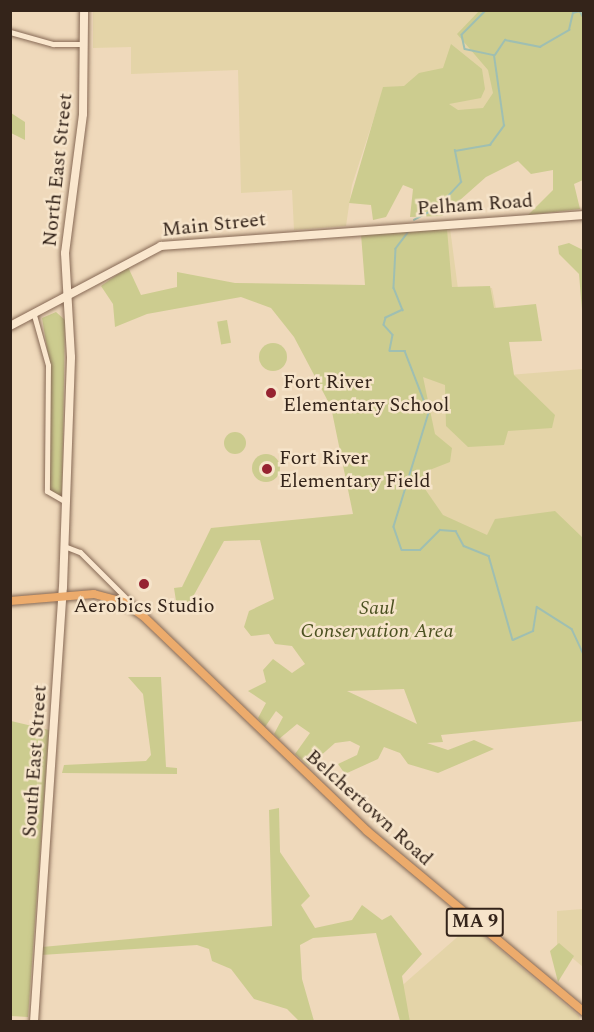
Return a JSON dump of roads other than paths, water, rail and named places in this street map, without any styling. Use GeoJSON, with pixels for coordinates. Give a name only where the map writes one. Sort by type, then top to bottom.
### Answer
{"type":"FeatureCollection","features":[{"type":"Feature","properties":{"kind":"highway","name":"MA 9"},"geometry":{"type":"LineString","coordinates":[[10,602],[62,596]]}},
{"type":"Feature","properties":{"kind":"highway","name":"Belchertown Road"},"geometry":{"type":"LineString","coordinates":[[62,596],[107,596],[143,616],[367,831],[584,1012]]}},
{"type":"Feature","properties":{"kind":"main road","name":"North East Street"},"geometry":{"type":"LineString","coordinates":[[67,297],[65,253],[80,151],[84,10]]}},
{"type":"Feature","properties":{"kind":"main road","name":"Pelham Road"},"geometry":{"type":"LineString","coordinates":[[369,228],[584,215]]}},
{"type":"Feature","properties":{"kind":"main road","name":"Main Street"},"geometry":{"type":"LineString","coordinates":[[10,326],[67,297],[132,257],[161,246],[369,228]]}},
{"type":"Feature","properties":{"kind":"main road","name":"South East Street"},"geometry":{"type":"LineString","coordinates":[[34,1022],[62,596],[66,502],[67,297]]}},
{"type":"Feature","properties":{"kind":"street"},"geometry":{"type":"LineString","coordinates":[[10,32],[52,44],[84,44]]}},
{"type":"Feature","properties":{"kind":"street"},"geometry":{"type":"LineString","coordinates":[[34,315],[48,365],[46,491],[66,502]]}},
{"type":"Feature","properties":{"kind":"street","name":"Belchertown Road"},"geometry":{"type":"LineString","coordinates":[[64,546],[88,560],[143,616]]}},
{"type":"Feature","properties":{"kind":"waterway"},"geometry":{"type":"LineString","coordinates":[[487,10],[462,35],[465,49],[493,55]]}},
{"type":"Feature","properties":{"kind":"waterway"},"geometry":{"type":"LineString","coordinates":[[495,55],[505,40],[540,47],[569,30],[573,13],[580,11],[584,18]]}},
{"type":"Feature","properties":{"kind":"waterway"},"geometry":{"type":"LineString","coordinates":[[414,220],[438,207],[461,182],[455,151],[490,145],[504,126],[494,56]]}},
{"type":"Feature","properties":{"kind":"waterway"},"geometry":{"type":"LineString","coordinates":[[408,233],[396,249],[394,288],[403,310],[386,318],[384,325],[393,335],[390,351],[405,351],[429,413],[394,527],[402,550],[420,550],[440,530],[456,531],[464,546],[489,556],[513,640],[533,631],[537,607],[572,629],[584,655]]}},
{"type":"Feature","properties":{"kind":"place","name":"Fort River Elementary School"},"geometry":{"type":"Point","coordinates":[271,393]}},
{"type":"Feature","properties":{"kind":"place","name":"Fort River Elementary Field"},"geometry":{"type":"Point","coordinates":[267,469]}},
{"type":"Feature","properties":{"kind":"place","name":"Aerobics Studio"},"geometry":{"type":"Point","coordinates":[144,584]}},
{"type":"Feature","properties":{"kind":"park label","name":"Saul Conservation Area"},"geometry":{"type":"Point","coordinates":[377,620]}}]}
